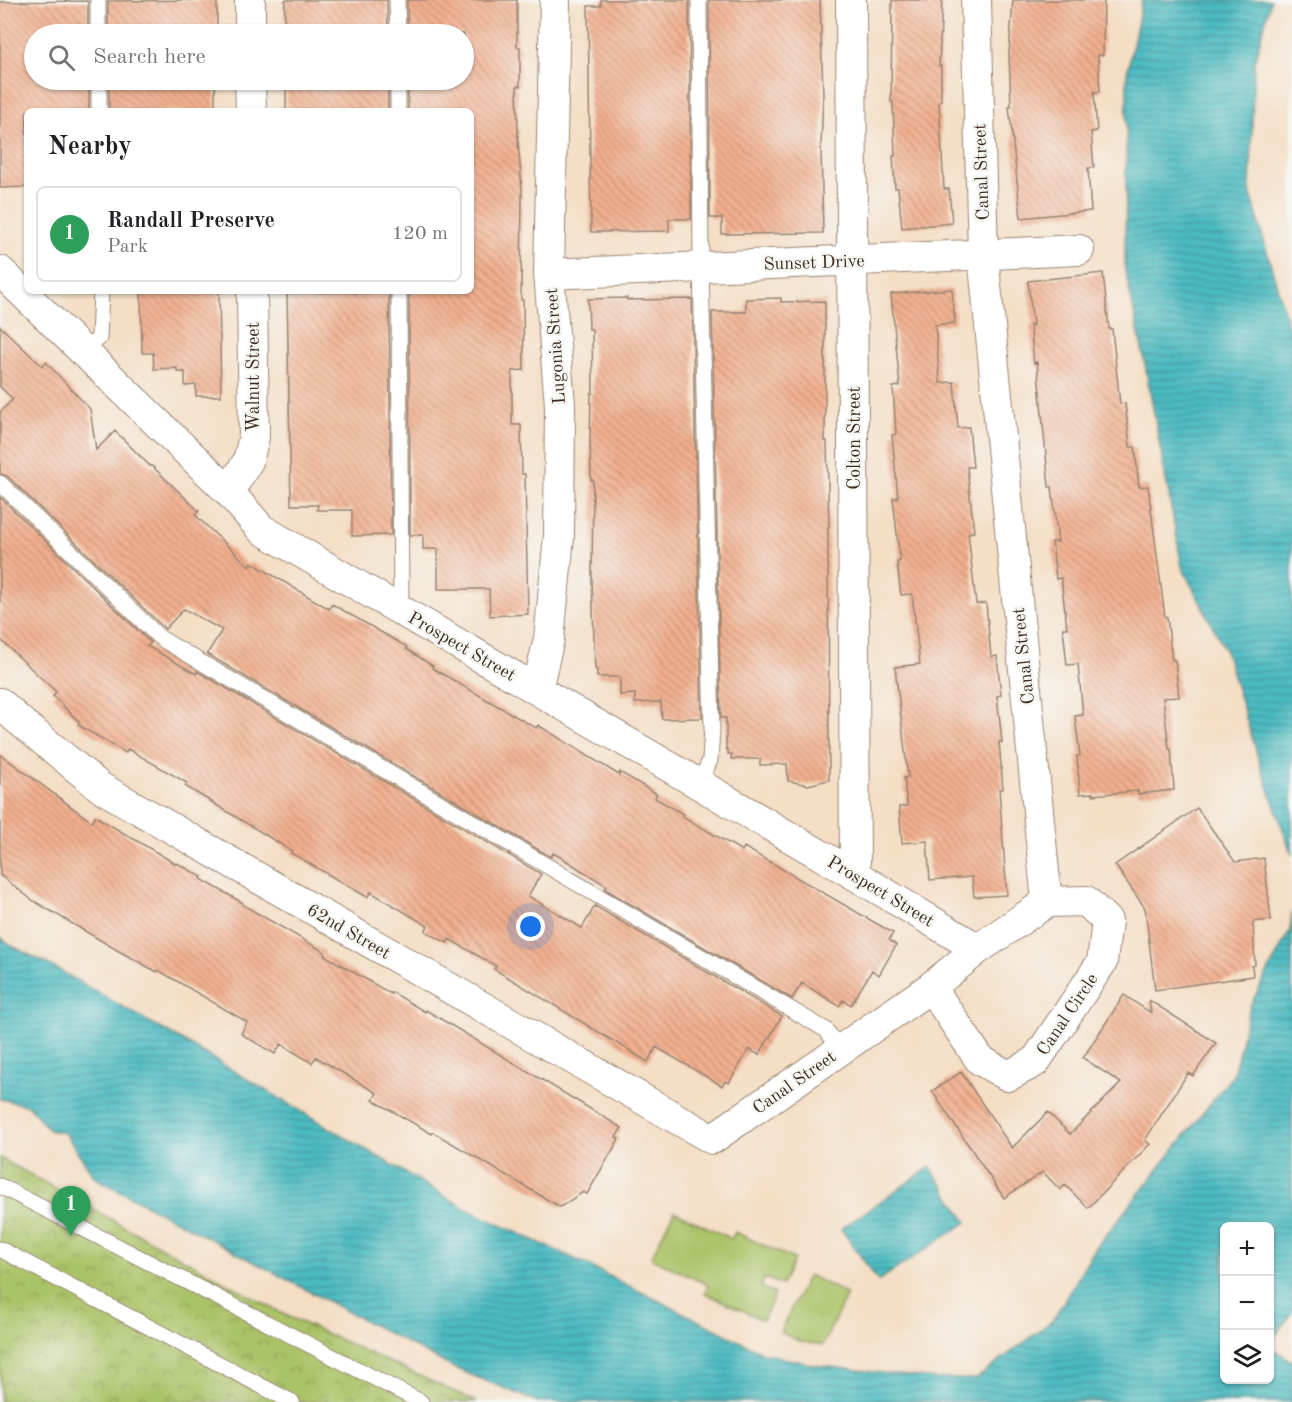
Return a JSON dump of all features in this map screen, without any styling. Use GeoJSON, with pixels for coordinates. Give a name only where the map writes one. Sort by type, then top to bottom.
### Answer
{"type":"FeatureCollection","features":[{"type":"Feature","properties":{"kind":"street"},"geometry":{"type":"LineString","coordinates":[[250,0],[250,24]]}},
{"type":"Feature","properties":{"kind":"street","name":"Lugonia Street"},"geometry":{"type":"LineString","coordinates":[[537,689],[549,639],[559,536],[560,405],[549,274],[555,0]]}},
{"type":"Feature","properties":{"kind":"street","name":"Colton Street"},"geometry":{"type":"LineString","coordinates":[[851,0],[855,875]]}},
{"type":"Feature","properties":{"kind":"street","name":"Canal Street"},"geometry":{"type":"LineString","coordinates":[[712,1139],[931,987],[978,949],[1047,902],[983,255],[976,0]]}},
{"type":"Feature","properties":{"kind":"street"},"geometry":{"type":"LineString","coordinates":[[250,90],[251,108]]}},
{"type":"Feature","properties":{"kind":"street","name":"Sunset Drive"},"geometry":{"type":"LineString","coordinates":[[549,274],[1080,250]]}},
{"type":"Feature","properties":{"kind":"street","name":"Prospect Street"},"geometry":{"type":"LineString","coordinates":[[0,271],[229,492],[261,529],[978,949]]}},
{"type":"Feature","properties":{"kind":"street","name":"Walnut Street"},"geometry":{"type":"LineString","coordinates":[[229,492],[248,460],[254,437],[252,294]]}},
{"type":"Feature","properties":{"kind":"street","name":"62nd Street"},"geometry":{"type":"LineString","coordinates":[[0,703],[100,787],[712,1139]]}},
{"type":"Feature","properties":{"kind":"street","name":"Canal Circle"},"geometry":{"type":"LineString","coordinates":[[931,987],[980,1060],[1008,1076],[1035,1062],[1102,962],[1107,921],[1086,901],[1047,902]]}},
{"type":"Feature","properties":{"kind":"lane"},"geometry":{"type":"LineString","coordinates":[[98,0],[99,24]]}},
{"type":"Feature","properties":{"kind":"lane"},"geometry":{"type":"LineString","coordinates":[[397,0],[398,24]]}},
{"type":"Feature","properties":{"kind":"lane"},"geometry":{"type":"LineString","coordinates":[[699,0],[701,267],[712,729],[710,760],[699,785]]}},
{"type":"Feature","properties":{"kind":"lane"},"geometry":{"type":"LineString","coordinates":[[99,90],[99,108]]}},
{"type":"Feature","properties":{"kind":"lane"},"geometry":{"type":"LineString","coordinates":[[398,90],[398,108]]}},
{"type":"Feature","properties":{"kind":"lane"},"geometry":{"type":"LineString","coordinates":[[84,352],[99,338],[101,294]]}},
{"type":"Feature","properties":{"kind":"lane"},"geometry":{"type":"LineString","coordinates":[[399,294],[401,610]]}},
{"type":"Feature","properties":{"kind":"lane"},"geometry":{"type":"LineString","coordinates":[[0,483],[160,638],[826,1030],[840,1049]]}},
{"type":"Feature","properties":{"kind":"lane"},"geometry":{"type":"LineString","coordinates":[[0,1186],[421,1402]]}},
{"type":"Feature","properties":{"kind":"lane"},"geometry":{"type":"LineString","coordinates":[[0,1249],[292,1402]]}},
{"type":"Feature","properties":{"kind":"green space"},"geometry":{"type":"Polygon","coordinates":[[[0,1158],[283,1314],[477,1402],[0,1402],[0,1158]]]}},
{"type":"Feature","properties":{"kind":"green space"},"geometry":{"type":"Polygon","coordinates":[[[674,1211],[732,1239],[735,1232],[794,1259],[782,1285],[765,1278],[761,1287],[775,1294],[763,1320],[705,1293],[708,1285],[651,1258],[674,1211]]]}},
{"type":"Feature","properties":{"kind":"green space"},"geometry":{"type":"Polygon","coordinates":[[[808,1275],[847,1294],[823,1345],[801,1342],[780,1332],[808,1275]]]}},
{"type":"Feature","properties":{"kind":"water"},"geometry":{"type":"Polygon","coordinates":[[[1142,0],[1271,0],[1254,63],[1250,191],[1292,339],[1292,855],[1262,770],[1225,650],[1182,567],[1143,353],[1125,270],[1127,73],[1142,0]]]}},
{"type":"Feature","properties":{"kind":"water"},"geometry":{"type":"Polygon","coordinates":[[[1292,911],[1292,1313],[1274,1338],[1274,1222],[1220,1222],[1220,1384],[1274,1384],[1274,1350],[1292,1361],[1292,1402],[538,1402],[454,1368],[95,1178],[65,1133],[49,1130],[29,1106],[0,1099],[0,937],[12,946],[188,1044],[468,1210],[575,1259],[763,1353],[814,1365],[936,1379],[976,1379],[1053,1320],[1095,1249],[1233,1075],[1250,1006],[1290,930],[1292,911]]]}},
{"type":"Feature","properties":{"kind":"water"},"geometry":{"type":"Polygon","coordinates":[[[930,1167],[967,1222],[878,1281],[841,1229],[930,1167]]]}},
{"type":"Feature","properties":{"kind":"building"},"geometry":{"type":"Polygon","coordinates":[[[214,0],[217,2],[217,24],[108,24],[108,1],[214,0]]]}},
{"type":"Feature","properties":{"kind":"building"},"geometry":{"type":"Polygon","coordinates":[[[285,0],[387,0],[388,24],[284,24],[285,0]]]}},
{"type":"Feature","properties":{"kind":"building"},"geometry":{"type":"Polygon","coordinates":[[[407,0],[517,0],[517,47],[520,47],[520,86],[517,86],[522,190],[521,300],[523,300],[524,370],[512,371],[512,425],[521,425],[522,474],[525,474],[528,614],[490,616],[489,589],[438,589],[438,549],[423,549],[423,535],[410,535],[409,294],[474,294],[474,108],[408,108],[408,90],[474,90],[474,24],[408,24],[407,0]]]}},
{"type":"Feature","properties":{"kind":"building"},"geometry":{"type":"Polygon","coordinates":[[[601,0],[689,0],[691,219],[669,219],[669,231],[591,232],[588,6],[601,6],[601,0]]]}},
{"type":"Feature","properties":{"kind":"building"},"geometry":{"type":"Polygon","coordinates":[[[709,0],[820,0],[823,233],[722,234],[722,218],[710,218],[709,0]]]}},
{"type":"Feature","properties":{"kind":"building"},"geometry":{"type":"Polygon","coordinates":[[[892,0],[942,0],[939,66],[941,66],[941,101],[939,101],[944,189],[949,189],[952,223],[902,228],[898,188],[895,188],[893,156],[895,156],[893,102],[891,102],[892,0]]]}},
{"type":"Feature","properties":{"kind":"building"},"geometry":{"type":"Polygon","coordinates":[[[1013,0],[1104,0],[1103,55],[1098,55],[1100,92],[1094,92],[1097,131],[1091,132],[1094,168],[1088,168],[1091,211],[1021,218],[1009,106],[1011,106],[1009,53],[1013,0]]]}},
{"type":"Feature","properties":{"kind":"building"},"geometry":{"type":"Polygon","coordinates":[[[88,1],[88,24],[24,24],[24,90],[89,90],[89,108],[24,108],[24,187],[0,188],[0,2],[88,1]]]}},
{"type":"Feature","properties":{"kind":"building"},"geometry":{"type":"Polygon","coordinates":[[[109,90],[215,90],[215,108],[109,108],[109,90]]]}},
{"type":"Feature","properties":{"kind":"building"},"geometry":{"type":"Polygon","coordinates":[[[286,90],[388,90],[388,108],[286,108],[286,90]]]}},
{"type":"Feature","properties":{"kind":"building"},"geometry":{"type":"Polygon","coordinates":[[[1103,273],[1120,404],[1125,403],[1130,447],[1135,447],[1139,487],[1148,486],[1165,617],[1167,617],[1172,660],[1175,660],[1179,697],[1163,698],[1169,749],[1171,749],[1174,790],[1138,794],[1138,791],[1080,794],[1077,756],[1080,756],[1075,716],[1083,715],[1078,664],[1067,665],[1063,628],[1067,628],[1061,578],[1056,579],[1052,542],[1058,542],[1052,487],[1049,487],[1037,362],[1034,363],[1030,325],[1033,325],[1028,281],[1103,273]]]}},
{"type":"Feature","properties":{"kind":"building"},"geometry":{"type":"Polygon","coordinates":[[[952,289],[955,323],[935,325],[940,383],[954,382],[958,428],[969,427],[973,467],[967,467],[974,532],[968,533],[976,604],[986,603],[991,657],[997,656],[1001,695],[997,696],[1002,742],[999,742],[1003,789],[999,789],[1007,895],[974,897],[972,877],[930,880],[927,841],[902,843],[899,807],[907,806],[904,778],[908,777],[895,667],[920,664],[912,594],[901,595],[897,562],[900,561],[893,498],[898,498],[892,435],[896,434],[893,387],[900,386],[891,294],[952,289]]]}},
{"type":"Feature","properties":{"kind":"building"},"geometry":{"type":"Polygon","coordinates":[[[141,294],[219,294],[221,396],[196,396],[196,385],[185,386],[185,372],[177,372],[177,368],[154,369],[153,353],[142,353],[141,294]]]}},
{"type":"Feature","properties":{"kind":"building"},"geometry":{"type":"Polygon","coordinates":[[[287,294],[389,294],[391,535],[352,536],[352,510],[317,510],[318,505],[291,505],[287,294]]]}},
{"type":"Feature","properties":{"kind":"building"},"geometry":{"type":"Polygon","coordinates":[[[627,298],[627,300],[692,299],[702,718],[662,719],[661,702],[635,703],[635,694],[620,695],[620,677],[597,677],[597,669],[595,669],[592,581],[593,480],[591,480],[590,442],[591,393],[593,393],[592,329],[589,329],[588,299],[627,298]]]}},
{"type":"Feature","properties":{"kind":"building"},"geometry":{"type":"Polygon","coordinates":[[[781,298],[781,302],[825,301],[825,441],[827,441],[829,527],[829,780],[808,785],[788,781],[787,764],[760,765],[760,759],[731,759],[732,754],[728,754],[726,749],[726,718],[721,718],[712,312],[746,312],[746,299],[781,298]]]}},
{"type":"Feature","properties":{"kind":"building"},"geometry":{"type":"Polygon","coordinates":[[[0,326],[42,366],[46,362],[90,409],[96,450],[115,431],[199,511],[195,515],[249,566],[251,562],[329,609],[332,604],[407,647],[406,649],[433,666],[432,668],[536,728],[538,725],[619,775],[620,772],[657,794],[655,798],[683,814],[682,816],[742,851],[744,847],[893,933],[889,940],[896,945],[879,975],[872,970],[851,1005],[843,1000],[839,1006],[802,983],[792,999],[605,889],[607,886],[562,858],[553,853],[551,857],[207,654],[222,630],[184,609],[165,629],[7,476],[0,474],[0,412],[13,399],[0,387],[0,326]]]}},
{"type":"Feature","properties":{"kind":"building"},"geometry":{"type":"Polygon","coordinates":[[[0,497],[151,643],[147,646],[196,674],[197,671],[541,874],[528,896],[582,928],[595,906],[782,1016],[759,1055],[749,1049],[729,1083],[725,1081],[722,1086],[656,1047],[648,1062],[494,969],[496,966],[449,939],[447,943],[425,931],[428,926],[371,892],[367,897],[291,853],[292,851],[185,786],[187,783],[128,749],[126,753],[78,725],[79,722],[53,696],[56,692],[0,639],[0,497]]]}},
{"type":"Feature","properties":{"kind":"building"},"geometry":{"type":"Polygon","coordinates":[[[0,754],[92,822],[95,816],[202,877],[201,879],[243,905],[325,952],[324,955],[391,994],[392,992],[425,1012],[426,1010],[622,1128],[616,1137],[619,1139],[587,1194],[583,1192],[560,1207],[433,1132],[432,1134],[373,1100],[377,1093],[316,1057],[312,1063],[281,1044],[275,1054],[241,1034],[247,1022],[32,900],[0,875],[0,754]]]}},
{"type":"Feature","properties":{"kind":"building"},"geometry":{"type":"Polygon","coordinates":[[[1197,808],[1235,862],[1264,858],[1271,920],[1253,922],[1255,965],[1252,966],[1253,976],[1155,990],[1145,908],[1115,865],[1197,808]]]}},
{"type":"Feature","properties":{"kind":"building"},"geometry":{"type":"Polygon","coordinates":[[[1124,995],[1151,1013],[1149,1000],[1216,1043],[1193,1076],[1188,1073],[1145,1140],[1150,1144],[1088,1208],[1065,1185],[1060,1190],[1043,1172],[1004,1198],[932,1091],[961,1072],[1012,1148],[1048,1112],[1070,1134],[1121,1083],[1083,1058],[1124,995]]]}},
{"type":"Feature","properties":{"kind":"place","name":"Randall Preserve"},"geometry":{"type":"Point","coordinates":[71,1236]}}]}
